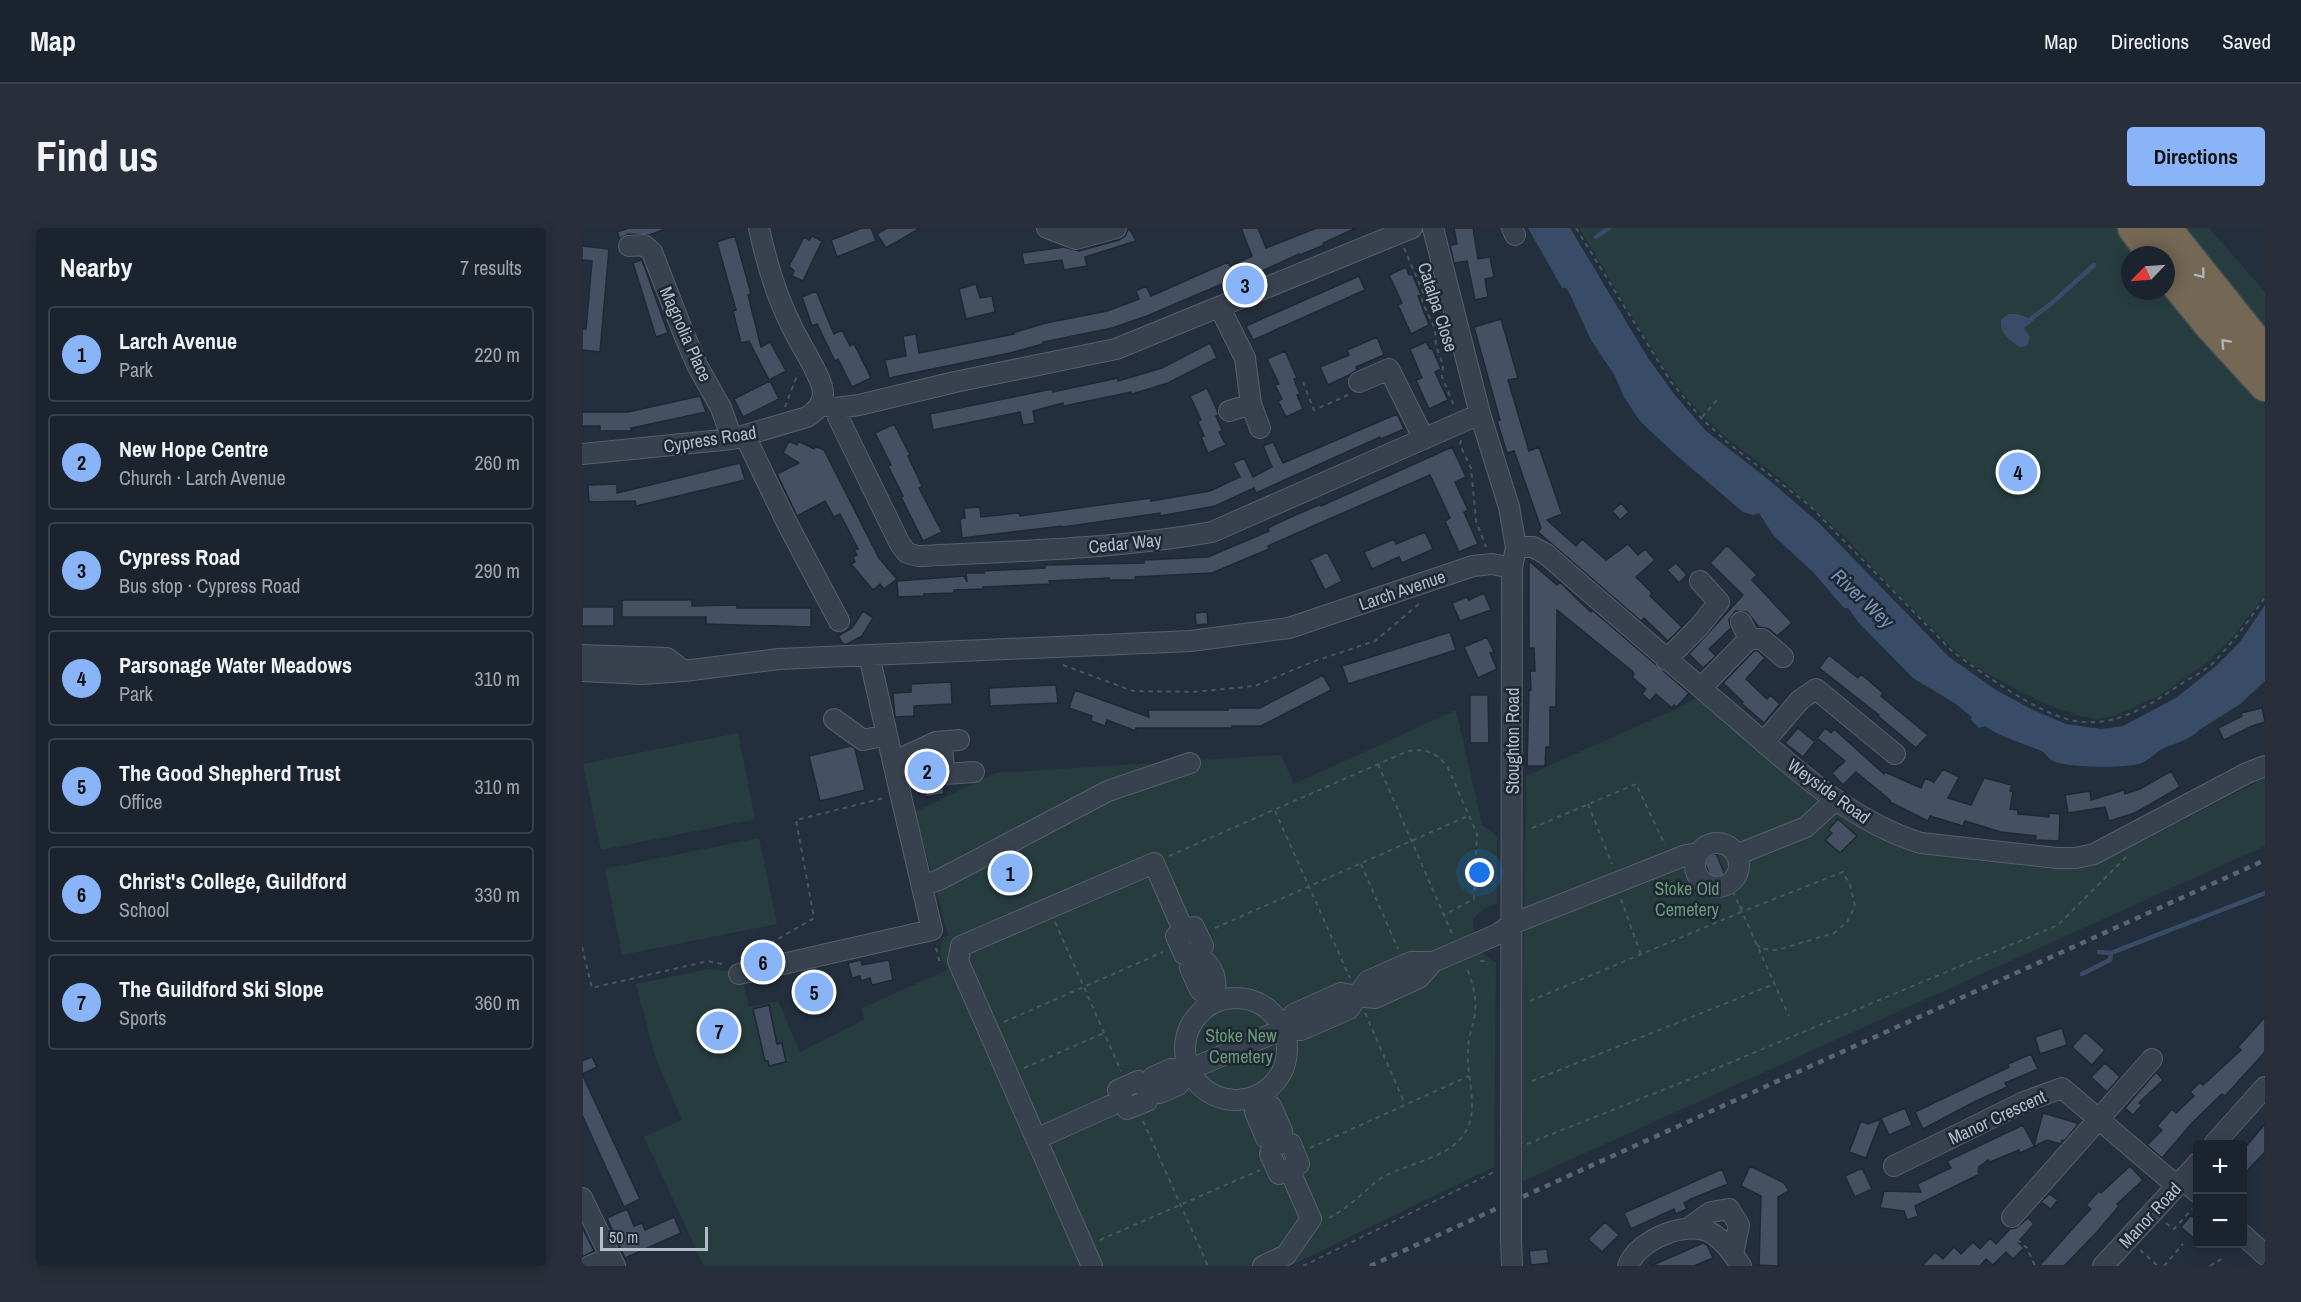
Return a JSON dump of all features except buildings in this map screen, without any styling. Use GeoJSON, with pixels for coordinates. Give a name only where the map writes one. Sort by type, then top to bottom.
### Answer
{"type":"FeatureCollection","features":[{"type":"Feature","properties":{"kind":"highway"},"geometry":{"type":"LineString","coordinates":[[2133,228],[2146,246]]}},
{"type":"Feature","properties":{"kind":"highway"},"geometry":{"type":"LineString","coordinates":[[2166,228],[2265,352]]}},
{"type":"Feature","properties":{"kind":"highway"},"geometry":{"type":"LineString","coordinates":[[2175,283],[2210,326],[2265,386]]}},
{"type":"Feature","properties":{"kind":"street","name":"Cedar Way"},"geometry":{"type":"LineString","coordinates":[[759,228],[764,254],[789,322],[822,387],[828,406],[838,417],[900,544],[907,553],[918,556],[1084,547],[1212,532],[1480,414]]}},
{"type":"Feature","properties":{"kind":"street"},"geometry":{"type":"LineString","coordinates":[[1047,228],[1076,239],[1116,228]]}},
{"type":"Feature","properties":{"kind":"street","name":"Stoughton Road"},"geometry":{"type":"LineString","coordinates":[[1433,228],[1480,414],[1509,507],[1516,547],[1512,568],[1510,1151],[1512,1266]]}},
{"type":"Feature","properties":{"kind":"street","name":"Cypress Road"},"geometry":{"type":"LineString","coordinates":[[582,454],[738,438],[807,417],[828,406],[1116,349],[1405,231]]}},
{"type":"Feature","properties":{"kind":"street","name":"Magnolia Place"},"geometry":{"type":"LineString","coordinates":[[629,246],[644,245],[652,252],[698,365],[839,621]]}},
{"type":"Feature","properties":{"kind":"street"},"geometry":{"type":"LineString","coordinates":[[1220,308],[1245,358],[1251,404],[1260,428]]}},
{"type":"Feature","properties":{"kind":"street"},"geometry":{"type":"LineString","coordinates":[[1359,382],[1389,369],[1424,439]]}},
{"type":"Feature","properties":{"kind":"street"},"geometry":{"type":"LineString","coordinates":[[1229,411],[1251,404]]}},
{"type":"Feature","properties":{"kind":"street","name":"Weyside Road"},"geometry":{"type":"LineString","coordinates":[[1516,547],[1533,547],[1546,554],[1666,660],[1835,800],[1867,820],[1901,837],[1921,843],[2057,858],[2076,858],[2094,854],[2247,773],[2265,766]]}},
{"type":"Feature","properties":{"kind":"street","name":"Larch Avenue"},"geometry":{"type":"LineString","coordinates":[[582,671],[642,674],[684,672],[779,659],[1191,641],[1289,628],[1473,566],[1492,564],[1512,568]]}},
{"type":"Feature","properties":{"kind":"street"},"geometry":{"type":"LineString","coordinates":[[1666,660],[1700,627],[1719,602],[1700,580]]}},
{"type":"Feature","properties":{"kind":"street"},"geometry":{"type":"LineString","coordinates":[[1701,688],[1745,631],[1762,639],[1783,657]]}},
{"type":"Feature","properties":{"kind":"street"},"geometry":{"type":"LineString","coordinates":[[582,655],[666,658],[684,672]]}},
{"type":"Feature","properties":{"kind":"street"},"geometry":{"type":"LineString","coordinates":[[736,970],[932,930],[869,655]]}},
{"type":"Feature","properties":{"kind":"street"},"geometry":{"type":"LineString","coordinates":[[1764,742],[1800,700],[1816,689],[1895,754]]}},
{"type":"Feature","properties":{"kind":"street"},"geometry":{"type":"LineString","coordinates":[[834,719],[864,740],[887,735]]}},
{"type":"Feature","properties":{"kind":"street"},"geometry":{"type":"LineString","coordinates":[[893,762],[936,742],[950,741],[944,774],[974,772]]}},
{"type":"Feature","properties":{"kind":"street"},"geometry":{"type":"LineString","coordinates":[[922,886],[939,880],[1108,791],[1190,763]]}},
{"type":"Feature","properties":{"kind":"street"},"geometry":{"type":"LineString","coordinates":[[1736,855],[1806,827],[1835,800]]}},
{"type":"Feature","properties":{"kind":"street"},"geometry":{"type":"LineString","coordinates":[[1036,1139],[1134,1095],[1160,1093],[1178,1085],[1189,1070],[1283,1029],[1301,1030],[1349,1009],[1368,981],[1411,962],[1433,962],[1459,951],[1498,934],[1512,924],[1614,874],[1698,853],[1704,847],[1718,843],[1732,849],[1736,855],[1738,869],[1736,876],[1729,883],[1712,887],[1700,879],[1695,866],[1698,853]]}},
{"type":"Feature","properties":{"kind":"street"},"geometry":{"type":"LineString","coordinates":[[1092,1266],[958,961],[961,946],[1154,863],[1189,942],[1190,968],[1200,990],[1215,1002]]}},
{"type":"Feature","properties":{"kind":"street"},"geometry":{"type":"LineString","coordinates":[[1358,996],[1375,998],[1419,978],[1433,962]]}},
{"type":"Feature","properties":{"kind":"street"},"geometry":{"type":"LineString","coordinates":[[1236,998],[1257,1002],[1269,1010],[1283,1029],[1287,1055],[1282,1071],[1272,1086],[1257,1095],[1242,1100],[1226,1099],[1211,1094],[1198,1084],[1189,1070],[1185,1055],[1185,1038],[1191,1023],[1202,1010],[1215,1002],[1236,998]]}},
{"type":"Feature","properties":{"kind":"street"},"geometry":{"type":"LineString","coordinates":[[2009,1223],[2152,1059]]}},
{"type":"Feature","properties":{"kind":"street"},"geometry":{"type":"LineString","coordinates":[[2218,1140],[2265,1087]]}},
{"type":"Feature","properties":{"kind":"street","name":"Manor Crescent"},"geometry":{"type":"LineString","coordinates":[[1894,1166],[2024,1102],[2062,1088],[2186,1186]]}},
{"type":"Feature","properties":{"kind":"street"},"geometry":{"type":"LineString","coordinates":[[1257,1095],[1255,1112],[1266,1138],[1277,1143],[1270,1154],[1286,1162],[1311,1219],[1286,1255],[1263,1266]]}},
{"type":"Feature","properties":{"kind":"street","name":"Manor Road"},"geometry":{"type":"LineString","coordinates":[[2103,1266],[2153,1211],[2186,1186],[2193,1173]]}},
{"type":"Feature","properties":{"kind":"street"},"geometry":{"type":"LineString","coordinates":[[582,1198],[612,1261],[590,1266]]}},
{"type":"Feature","properties":{"kind":"street"},"geometry":{"type":"LineString","coordinates":[[1628,1266],[1630,1259],[1649,1241],[1690,1227],[1711,1212],[1729,1209],[1739,1225],[1737,1260]]}},
{"type":"Feature","properties":{"kind":"street"},"geometry":{"type":"LineString","coordinates":[[1690,1227],[1712,1233],[1737,1260]]}},
{"type":"Feature","properties":{"kind":"street"},"geometry":{"type":"LineString","coordinates":[[2247,1239],[2265,1255]]}},
{"type":"Feature","properties":{"kind":"path"},"geometry":{"type":"LineString","coordinates":[[1576,228],[1671,382],[1701,418],[1728,444],[1809,505],[1953,652],[1979,671],[2043,710],[2074,721],[2097,722],[2115,720],[2152,703],[2213,663],[2265,597]]}},
{"type":"Feature","properties":{"kind":"path","name":"Catalpa Close"},"geometry":{"type":"LineString","coordinates":[[1405,231],[1423,292],[1422,301],[1435,329],[1436,346],[1443,365],[1442,377],[1456,412],[1462,435],[1460,445],[1471,468],[1476,521],[1492,564]]}},
{"type":"Feature","properties":{"kind":"path"},"geometry":{"type":"LineString","coordinates":[[777,426],[805,353]]}},
{"type":"Feature","properties":{"kind":"path"},"geometry":{"type":"LineString","coordinates":[[1302,382],[1314,410],[1351,394],[1359,382]]}},
{"type":"Feature","properties":{"kind":"path"},"geometry":{"type":"LineString","coordinates":[[1701,418],[1718,399]]}},
{"type":"Feature","properties":{"kind":"path"},"geometry":{"type":"LineString","coordinates":[[1055,662],[1133,691],[1193,692],[1255,686],[1312,662],[1375,641],[1426,597]]}},
{"type":"Feature","properties":{"kind":"path"},"geometry":{"type":"LineString","coordinates":[[1154,863],[1408,751],[1418,749],[1435,754],[1448,768],[1478,834],[1476,894],[1470,902],[1444,915]]}},
{"type":"Feature","properties":{"kind":"path"},"geometry":{"type":"LineString","coordinates":[[1311,1219],[1328,1219],[1382,1178],[1443,1152],[1467,1129],[1472,1106],[1468,1043],[1475,1016],[1474,984],[1378,764]]}},
{"type":"Feature","properties":{"kind":"path"},"geometry":{"type":"LineString","coordinates":[[1532,828],[1636,784],[1672,860]]}},
{"type":"Feature","properties":{"kind":"path"},"geometry":{"type":"LineString","coordinates":[[753,954],[814,918],[796,820],[900,794]]}},
{"type":"Feature","properties":{"kind":"path"},"geometry":{"type":"LineString","coordinates":[[1588,804],[1641,955]]}},
{"type":"Feature","properties":{"kind":"path"},"geometry":{"type":"LineString","coordinates":[[1275,811],[1406,1104]]}},
{"type":"Feature","properties":{"kind":"path"},"geometry":{"type":"LineString","coordinates":[[988,1029],[1189,942],[1470,815]]}},
{"type":"Feature","properties":{"kind":"path"},"geometry":{"type":"LineString","coordinates":[[1510,1151],[1708,1072],[2058,925],[2130,853]]}},
{"type":"Feature","properties":{"kind":"path"},"geometry":{"type":"LineString","coordinates":[[1361,864],[1406,965]]}},
{"type":"Feature","properties":{"kind":"path"},"geometry":{"type":"LineString","coordinates":[[1530,1001],[1742,911],[1842,872],[1850,885],[1855,906],[1847,922],[1834,933],[1777,950],[1763,949],[1757,945]]}},
{"type":"Feature","properties":{"kind":"path"},"geometry":{"type":"LineString","coordinates":[[1729,883],[1789,1016]]}},
{"type":"Feature","properties":{"kind":"path"},"geometry":{"type":"LineString","coordinates":[[1739,906],[1746,910]]}},
{"type":"Feature","properties":{"kind":"path"},"geometry":{"type":"LineString","coordinates":[[1049,909],[1134,1095],[1208,1266]]}},
{"type":"Feature","properties":{"kind":"path"},"geometry":{"type":"LineString","coordinates":[[582,947],[592,988],[708,961],[736,970]]}},
{"type":"Feature","properties":{"kind":"path"},"geometry":{"type":"LineString","coordinates":[[1532,1081],[1774,984]]}},
{"type":"Feature","properties":{"kind":"path"},"geometry":{"type":"LineString","coordinates":[[1008,1076],[1104,1033]]}},
{"type":"Feature","properties":{"kind":"path"},"geometry":{"type":"LineString","coordinates":[[1084,1247],[1180,1204],[1286,1162],[1469,1076]]}},
{"type":"Feature","properties":{"kind":"path"},"geometry":{"type":"LineString","coordinates":[[1303,1266],[1499,1169]]}},
{"type":"Feature","properties":{"kind":"path"},"geometry":{"type":"LineString","coordinates":[[2153,1211],[2174,1229],[2193,1208]]}},
{"type":"Feature","properties":{"kind":"path"},"geometry":{"type":"LineString","coordinates":[[2009,1223],[2027,1248],[2035,1266]]}},
{"type":"Feature","properties":{"kind":"path"},"geometry":{"type":"LineString","coordinates":[[2128,1239],[2156,1265]]}},
{"type":"Feature","properties":{"kind":"path"},"geometry":{"type":"LineString","coordinates":[[2164,1266],[2183,1244]]}},
{"type":"Feature","properties":{"kind":"path"},"geometry":{"type":"LineString","coordinates":[[2210,1266],[2223,1258]]}},
{"type":"Feature","properties":{"kind":"green space"},"geometry":{"type":"Polygon","coordinates":[[[1579,228],[2118,228],[2131,246],[2121,246],[2121,300],[2172,300],[2265,405],[2265,595],[2232,638],[2208,662],[2157,697],[2114,716],[2097,719],[2080,716],[2045,704],[1982,671],[1955,651],[1893,590],[1849,541],[1783,481],[1707,420],[1678,388],[1656,356],[1579,228]]]}},
{"type":"Feature","properties":{"kind":"green space"},"geometry":{"type":"Polygon","coordinates":[[[2176,228],[2209,228],[2265,292],[2265,340],[2176,228]]]}},
{"type":"Feature","properties":{"kind":"green space","name":"Stoke Old Cemetery"},"geometry":{"type":"Polygon","coordinates":[[[1698,697],[1838,814],[1910,851],[2061,866],[2098,864],[2265,778],[2265,846],[1523,1181],[1521,1144],[1526,776],[1698,697]]]}},
{"type":"Feature","properties":{"kind":"green space","name":"Stoke New Cemetery"},"geometry":{"type":"Polygon","coordinates":[[[1456,710],[1482,825],[1497,836],[1497,903],[1483,909],[1473,919],[1478,945],[1485,955],[1496,962],[1494,1167],[1290,1266],[704,1266],[644,1137],[682,1120],[655,1056],[636,984],[709,969],[728,971],[742,977],[749,1007],[778,1001],[800,1052],[864,1020],[862,1008],[947,970],[940,955],[943,937],[948,935],[915,812],[995,773],[1281,755],[1294,784],[1456,710]]]}},
{"type":"Feature","properties":{"kind":"green space"},"geometry":{"type":"Polygon","coordinates":[[[738,733],[755,819],[601,850],[583,764],[738,733]]]}},
{"type":"Feature","properties":{"kind":"green space"},"geometry":{"type":"Polygon","coordinates":[[[759,838],[777,924],[622,955],[605,869],[759,838]]]}},
{"type":"Feature","properties":{"kind":"water","name":"River Wey"},"geometry":{"type":"Polygon","coordinates":[[[1528,228],[1570,228],[1648,358],[1674,394],[1706,431],[1769,480],[1820,524],[1949,657],[1996,690],[2066,724],[2101,729],[2123,726],[2176,698],[2216,666],[2240,642],[2265,605],[2265,681],[2240,704],[2192,736],[2162,749],[2139,764],[2096,767],[2060,763],[2051,760],[2041,751],[2005,737],[1985,726],[1979,728],[1971,720],[1972,717],[1956,704],[1913,678],[1859,623],[1848,608],[1844,608],[1814,573],[1774,536],[1759,513],[1753,515],[1743,512],[1640,421],[1624,397],[1615,376],[1591,340],[1567,288],[1562,288],[1528,228]]]}},
{"type":"Feature","properties":{"kind":"water"},"geometry":{"type":"Polygon","coordinates":[[[2008,314],[2017,314],[2034,320],[2024,328],[2030,337],[2027,346],[2019,347],[2004,333],[2001,320],[2008,314]]]}},
{"type":"Feature","properties":{"kind":"waterway"},"geometry":{"type":"LineString","coordinates":[[1596,237],[1609,228]]}},
{"type":"Feature","properties":{"kind":"waterway"},"geometry":{"type":"LineString","coordinates":[[2032,318],[2094,265]]}},
{"type":"Feature","properties":{"kind":"waterway"},"geometry":{"type":"LineString","coordinates":[[2099,952],[2111,953],[2265,893]]}},
{"type":"Feature","properties":{"kind":"waterway"},"geometry":{"type":"LineString","coordinates":[[2082,974],[2110,960],[2111,953]]}},
{"type":"Feature","properties":{"kind":"railway"},"geometry":{"type":"LineString","coordinates":[[1370,1266],[2265,860]]}},
{"type":"Feature","properties":{"kind":"place","name":"Cypress Road"},"geometry":{"type":"Point","coordinates":[1245,285]}},
{"type":"Feature","properties":{"kind":"place","name":"Parsonage Water Meadows"},"geometry":{"type":"Point","coordinates":[2018,472]}},
{"type":"Feature","properties":{"kind":"place","name":"New Hope Centre"},"geometry":{"type":"Point","coordinates":[927,771]}},
{"type":"Feature","properties":{"kind":"place","name":"Larch Avenue"},"geometry":{"type":"Point","coordinates":[1010,873]}},
{"type":"Feature","properties":{"kind":"place","name":"Christ's College, Guildford"},"geometry":{"type":"Point","coordinates":[763,962]}},
{"type":"Feature","properties":{"kind":"place","name":"The Good Shepherd Trust"},"geometry":{"type":"Point","coordinates":[814,992]}},
{"type":"Feature","properties":{"kind":"place","name":"The Guildford Ski Slope"},"geometry":{"type":"Point","coordinates":[719,1031]}}]}
